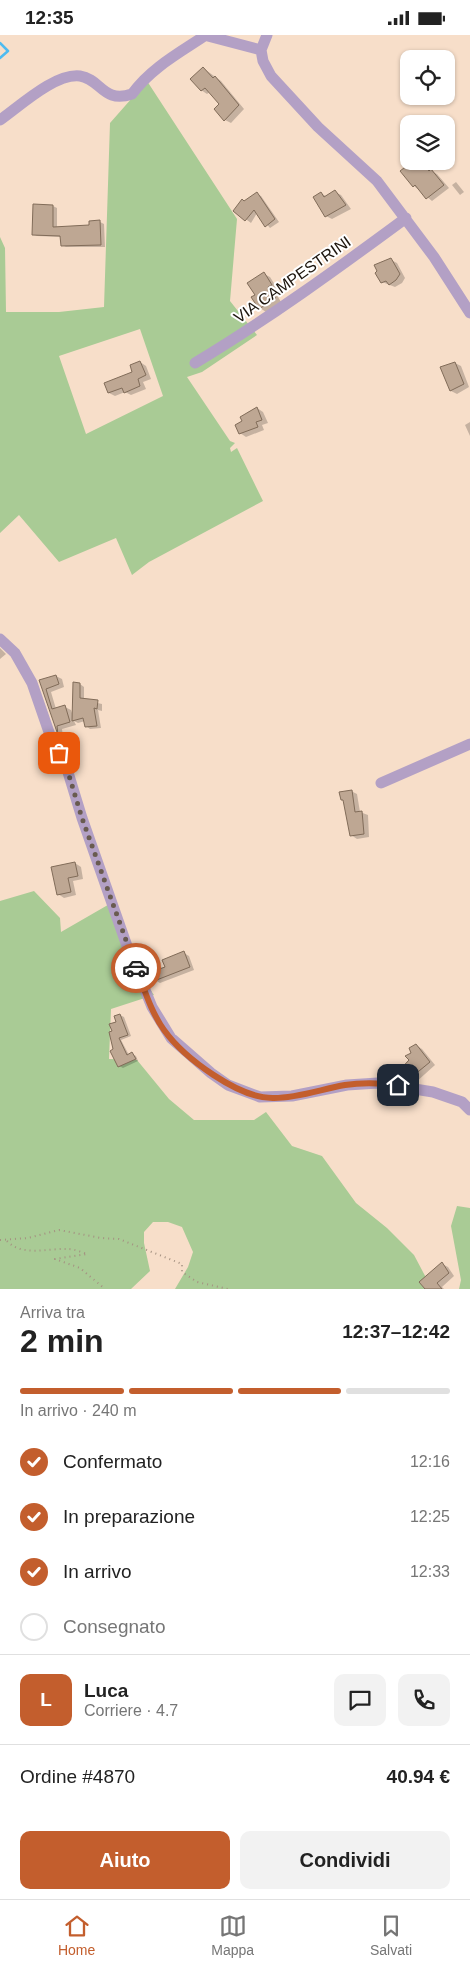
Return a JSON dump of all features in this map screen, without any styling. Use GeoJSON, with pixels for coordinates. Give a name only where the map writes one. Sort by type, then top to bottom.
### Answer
{"type":"FeatureCollection","features":[{"type":"Feature","properties":{"kind":"street"},"geometry":{"type":"LineString","coordinates":[[0,120],[55,81],[71,76],[86,78],[105,93],[114,96],[132,94],[139,83],[155,69],[205,35],[261,50]]}},
{"type":"Feature","properties":{"kind":"street"},"geometry":{"type":"LineString","coordinates":[[267,35],[261,50],[263,61],[271,76],[318,127],[376,181],[434,257],[470,313]]}},
{"type":"Feature","properties":{"kind":"street","name":"VIA CAMPESTRINI"},"geometry":{"type":"LineString","coordinates":[[195,363],[317,284],[406,218]]}},
{"type":"Feature","properties":{"kind":"street"},"geometry":{"type":"LineString","coordinates":[[0,639],[15,653],[32,683],[51,738],[67,769],[82,818],[127,946],[152,1007],[171,1038],[211,1073],[228,1085],[260,1097],[292,1096],[347,1085],[378,1083],[433,1092],[462,1102],[470,1110]]}},
{"type":"Feature","properties":{"kind":"street"},"geometry":{"type":"LineString","coordinates":[[381,783],[470,744]]}},
{"type":"Feature","properties":{"kind":"path"},"geometry":{"type":"LineString","coordinates":[[0,1240],[28,1238],[59,1230],[101,1239],[119,1239],[182,1264],[182,1272],[197,1282],[228,1289]]}},
{"type":"Feature","properties":{"kind":"path"},"geometry":{"type":"LineString","coordinates":[[6,1240],[13,1247],[27,1250],[70,1249],[87,1254],[55,1259],[80,1268],[104,1289]]}},
{"type":"Feature","properties":{"kind":"green space"},"geometry":{"type":"Polygon","coordinates":[[[147,81],[237,219],[230,301],[257,335],[202,372],[187,377],[230,441],[235,443],[230,448],[231,452],[237,448],[263,501],[149,562],[132,575],[116,538],[59,562],[19,515],[0,533],[0,237],[5,248],[6,312],[59,312],[104,307],[110,123],[147,81]],[[140,329],[59,356],[86,434],[163,396],[140,329]]]}},
{"type":"Feature","properties":{"kind":"green space"},"geometry":{"type":"Polygon","coordinates":[[[34,891],[60,918],[61,932],[113,902],[131,962],[154,995],[111,1009],[109,1059],[137,1060],[169,1099],[194,1120],[254,1120],[266,1112],[292,1146],[322,1156],[356,1203],[387,1228],[414,1255],[432,1289],[175,1289],[188,1267],[193,1252],[182,1227],[168,1222],[153,1222],[144,1232],[144,1243],[150,1271],[131,1289],[0,1289],[0,901],[34,891]]]}},
{"type":"Feature","properties":{"kind":"green space"},"geometry":{"type":"Polygon","coordinates":[[[457,1206],[470,1208],[470,1289],[459,1289],[461,1280],[451,1226],[457,1206]]]}},
{"type":"Feature","properties":{"kind":"building"},"geometry":{"type":"Polygon","coordinates":[[[203,67],[213,78],[215,76],[239,105],[224,121],[214,109],[219,104],[205,88],[201,91],[190,79],[203,67]]]}},
{"type":"Feature","properties":{"kind":"building"},"geometry":{"type":"Polygon","coordinates":[[[432,170],[444,185],[426,199],[400,171],[432,170]]]}},
{"type":"Feature","properties":{"kind":"building"},"geometry":{"type":"Polygon","coordinates":[[[335,190],[346,205],[325,217],[313,197],[321,192],[324,197],[335,190]]]}},
{"type":"Feature","properties":{"kind":"building"},"geometry":{"type":"Polygon","coordinates":[[[257,192],[275,219],[265,227],[254,210],[245,221],[233,211],[242,199],[244,201],[257,192]]]}},
{"type":"Feature","properties":{"kind":"building"},"geometry":{"type":"Polygon","coordinates":[[[33,204],[53,205],[53,227],[89,225],[89,221],[100,220],[101,245],[61,246],[60,236],[32,235],[33,204]]]}},
{"type":"Feature","properties":{"kind":"building"},"geometry":{"type":"Polygon","coordinates":[[[391,258],[400,274],[389,285],[386,281],[381,283],[375,273],[377,271],[374,265],[391,258]]]}},
{"type":"Feature","properties":{"kind":"building"},"geometry":{"type":"Polygon","coordinates":[[[264,272],[272,285],[268,287],[276,298],[259,309],[251,297],[255,295],[247,283],[264,272]]]}},
{"type":"Feature","properties":{"kind":"building"},"geometry":{"type":"Polygon","coordinates":[[[140,361],[146,375],[138,379],[140,386],[124,393],[122,388],[108,393],[104,383],[132,372],[130,365],[140,361]]]}},
{"type":"Feature","properties":{"kind":"building"},"geometry":{"type":"Polygon","coordinates":[[[455,362],[464,384],[450,391],[440,367],[455,362]]]}},
{"type":"Feature","properties":{"kind":"building"},"geometry":{"type":"Polygon","coordinates":[[[257,407],[262,420],[256,422],[258,427],[239,434],[235,425],[242,421],[240,417],[257,407]]]}},
{"type":"Feature","properties":{"kind":"building"},"geometry":{"type":"Polygon","coordinates":[[[56,675],[59,684],[46,689],[52,709],[65,705],[70,722],[57,726],[58,735],[39,680],[56,675]]]}},
{"type":"Feature","properties":{"kind":"building"},"geometry":{"type":"Polygon","coordinates":[[[73,682],[80,683],[80,698],[98,700],[97,709],[94,708],[97,726],[85,727],[83,718],[72,721],[73,682]]]}},
{"type":"Feature","properties":{"kind":"building"},"geometry":{"type":"Polygon","coordinates":[[[352,790],[355,812],[362,811],[364,834],[350,836],[343,800],[341,800],[339,792],[352,790]]]}},
{"type":"Feature","properties":{"kind":"building"},"geometry":{"type":"Polygon","coordinates":[[[75,862],[78,876],[68,878],[71,892],[57,895],[51,867],[75,862]]]}},
{"type":"Feature","properties":{"kind":"building"},"geometry":{"type":"Polygon","coordinates":[[[184,951],[190,967],[154,981],[151,972],[165,967],[162,960],[184,951]]]}},
{"type":"Feature","properties":{"kind":"building"},"geometry":{"type":"Polygon","coordinates":[[[120,1014],[128,1035],[119,1038],[127,1055],[132,1052],[136,1059],[118,1067],[110,1051],[113,1049],[109,1032],[112,1031],[109,1024],[116,1022],[114,1016],[120,1014]]]}},
{"type":"Feature","properties":{"kind":"building"},"geometry":{"type":"Polygon","coordinates":[[[416,1044],[430,1062],[408,1080],[399,1079],[395,1075],[409,1060],[405,1056],[411,1053],[409,1048],[416,1044]]]}},
{"type":"Feature","properties":{"kind":"building"},"geometry":{"type":"Polygon","coordinates":[[[442,1262],[449,1273],[437,1283],[442,1289],[425,1289],[419,1282],[442,1262]]]}},
{"type":"Feature","properties":{"kind":"waterway"},"geometry":{"type":"LineString","coordinates":[[0,43],[8,51],[0,58]]}},
{"type":"Feature","properties":{"kind":"way so far"},"geometry":{"type":"LineString","coordinates":[[59,753],[67,769],[82,818],[136,968]]}},
{"type":"Feature","properties":{"kind":"route"},"geometry":{"type":"LineString","coordinates":[[136,968],[163,1029],[211,1073],[228,1085],[260,1097],[274,1098],[347,1085],[378,1083],[398,1085]]}}]}
